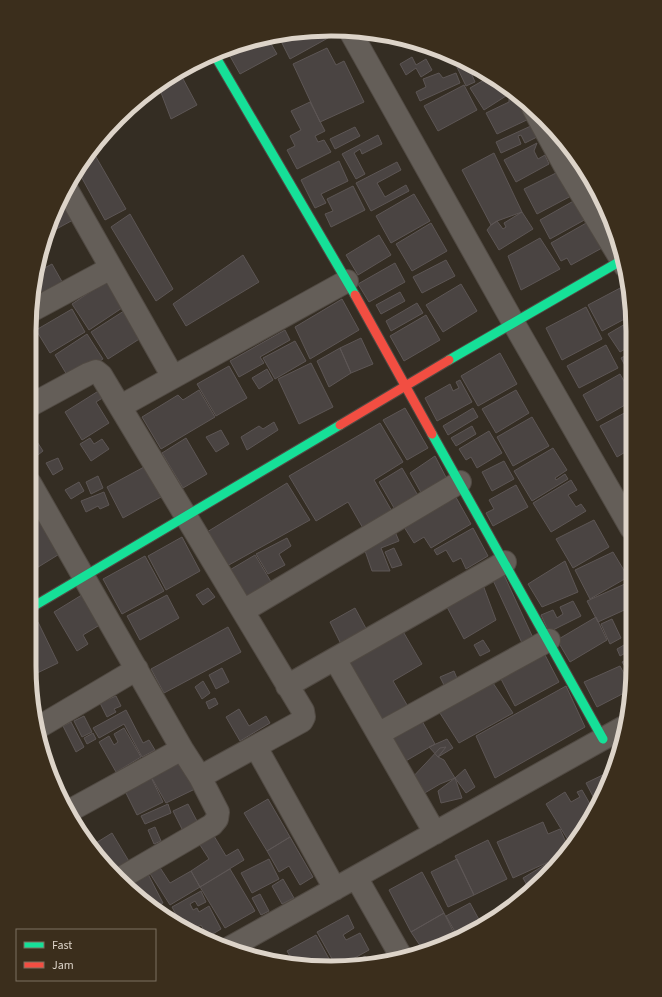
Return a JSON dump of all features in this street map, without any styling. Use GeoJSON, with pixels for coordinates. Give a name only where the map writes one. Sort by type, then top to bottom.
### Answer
{"type":"FeatureCollection","features":[{"type":"Feature","properties":{"kind":"street"},"geometry":{"type":"LineString","coordinates":[[354,37],[626,519]]}},
{"type":"Feature","properties":{"kind":"street"},"geometry":{"type":"LineString","coordinates":[[217,59],[347,281],[603,739]]}},
{"type":"Feature","properties":{"kind":"street"},"geometry":{"type":"LineString","coordinates":[[553,136],[574,167],[611,238]]}},
{"type":"Feature","properties":{"kind":"street"},"geometry":{"type":"LineString","coordinates":[[70,194],[173,377]]}},
{"type":"Feature","properties":{"kind":"street"},"geometry":{"type":"LineString","coordinates":[[36,605],[406,385],[514,322],[618,265]]}},
{"type":"Feature","properties":{"kind":"street"},"geometry":{"type":"LineString","coordinates":[[37,308],[112,268]]}},
{"type":"Feature","properties":{"kind":"street"},"geometry":{"type":"LineString","coordinates":[[121,406],[347,281]]}},
{"type":"Feature","properties":{"kind":"street"},"geometry":{"type":"LineString","coordinates":[[36,402],[88,374],[96,371],[101,375],[303,711],[304,717],[302,721],[200,777]]}},
{"type":"Feature","properties":{"kind":"street"},"geometry":{"type":"LineString","coordinates":[[243,611],[460,482]]}},
{"type":"Feature","properties":{"kind":"street"},"geometry":{"type":"LineString","coordinates":[[36,493],[200,777],[218,812],[217,819],[212,825],[124,876]]}},
{"type":"Feature","properties":{"kind":"street"},"geometry":{"type":"LineString","coordinates":[[287,686],[505,562]]}},
{"type":"Feature","properties":{"kind":"street"},"geometry":{"type":"LineString","coordinates":[[378,734],[549,640]]}},
{"type":"Feature","properties":{"kind":"street"},"geometry":{"type":"LineString","coordinates":[[335,659],[435,833]]}},
{"type":"Feature","properties":{"kind":"street"},"geometry":{"type":"LineString","coordinates":[[42,725],[137,670]]}},
{"type":"Feature","properties":{"kind":"street"},"geometry":{"type":"LineString","coordinates":[[235,945],[619,730]]}},
{"type":"Feature","properties":{"kind":"street"},"geometry":{"type":"LineString","coordinates":[[256,747],[335,889]]}},
{"type":"Feature","properties":{"kind":"street"},"geometry":{"type":"LineString","coordinates":[[73,809],[182,748]]}},
{"type":"Feature","properties":{"kind":"street"},"geometry":{"type":"LineString","coordinates":[[356,877],[399,953]]}},
{"type":"Feature","properties":{"kind":"building"},"geometry":{"type":"Polygon","coordinates":[[[327,36],[328,38],[290,59],[281,41],[327,36]]]}},
{"type":"Feature","properties":{"kind":"building"},"geometry":{"type":"Polygon","coordinates":[[[270,43],[277,54],[240,74],[229,54],[270,43]]]}},
{"type":"Feature","properties":{"kind":"building"},"geometry":{"type":"Polygon","coordinates":[[[327,48],[336,65],[344,61],[364,102],[320,122],[293,64],[327,48]]]}},
{"type":"Feature","properties":{"kind":"building"},"geometry":{"type":"Polygon","coordinates":[[[412,57],[416,65],[426,59],[432,70],[421,77],[416,68],[406,75],[400,64],[412,57]]]}},
{"type":"Feature","properties":{"kind":"building"},"geometry":{"type":"Polygon","coordinates":[[[456,65],[461,66],[474,74],[472,75],[475,82],[466,86],[456,65]]]}},
{"type":"Feature","properties":{"kind":"building"},"geometry":{"type":"Polygon","coordinates":[[[439,73],[443,78],[456,73],[460,83],[420,101],[416,92],[426,87],[423,79],[439,73]]]}},
{"type":"Feature","properties":{"kind":"building"},"geometry":{"type":"Polygon","coordinates":[[[182,77],[197,105],[171,119],[160,91],[182,77]]]}},
{"type":"Feature","properties":{"kind":"building"},"geometry":{"type":"Polygon","coordinates":[[[484,80],[505,93],[506,96],[484,110],[470,88],[484,80]]]}},
{"type":"Feature","properties":{"kind":"building"},"geometry":{"type":"Polygon","coordinates":[[[464,85],[477,110],[438,131],[424,106],[464,85]]]}},
{"type":"Feature","properties":{"kind":"building"},"geometry":{"type":"Polygon","coordinates":[[[509,96],[528,111],[531,118],[497,134],[486,113],[509,102],[509,96]]]}},
{"type":"Feature","properties":{"kind":"building"},"geometry":{"type":"Polygon","coordinates":[[[310,102],[325,131],[315,136],[318,142],[324,140],[331,152],[297,169],[287,150],[295,146],[290,136],[301,130],[291,111],[310,102]]]}},
{"type":"Feature","properties":{"kind":"building"},"geometry":{"type":"Polygon","coordinates":[[[533,125],[539,136],[525,143],[521,135],[518,136],[521,144],[501,153],[496,142],[533,125]]]}},
{"type":"Feature","properties":{"kind":"building"},"geometry":{"type":"Polygon","coordinates":[[[355,127],[360,136],[335,149],[330,139],[355,127]]]}},
{"type":"Feature","properties":{"kind":"building"},"geometry":{"type":"Polygon","coordinates":[[[378,135],[382,144],[362,154],[360,149],[354,153],[365,174],[356,179],[342,154],[378,135]]]}},
{"type":"Feature","properties":{"kind":"building"},"geometry":{"type":"Polygon","coordinates":[[[537,143],[534,151],[538,159],[545,155],[549,164],[516,182],[504,160],[537,143]]]}},
{"type":"Feature","properties":{"kind":"building"},"geometry":{"type":"Polygon","coordinates":[[[494,153],[522,212],[497,221],[491,225],[462,170],[494,153]]]}},
{"type":"Feature","properties":{"kind":"building"},"geometry":{"type":"Polygon","coordinates":[[[95,155],[126,209],[105,220],[81,176],[95,155]]]}},
{"type":"Feature","properties":{"kind":"building"},"geometry":{"type":"Polygon","coordinates":[[[339,161],[348,181],[321,194],[326,203],[315,208],[301,180],[339,161]]]}},
{"type":"Feature","properties":{"kind":"building"},"geometry":{"type":"Polygon","coordinates":[[[397,162],[401,170],[377,183],[385,197],[406,185],[409,191],[371,211],[356,183],[397,162]]]}},
{"type":"Feature","properties":{"kind":"building"},"geometry":{"type":"Polygon","coordinates":[[[560,171],[573,195],[537,214],[524,189],[560,171]]]}},
{"type":"Feature","properties":{"kind":"building"},"geometry":{"type":"Polygon","coordinates":[[[353,186],[365,210],[331,227],[325,214],[333,211],[327,199],[353,186]]]}},
{"type":"Feature","properties":{"kind":"building"},"geometry":{"type":"Polygon","coordinates":[[[414,194],[430,221],[391,243],[376,216],[414,194]]]}},
{"type":"Feature","properties":{"kind":"building"},"geometry":{"type":"Polygon","coordinates":[[[577,199],[588,218],[550,239],[540,220],[577,199]]]}},
{"type":"Feature","properties":{"kind":"building"},"geometry":{"type":"Polygon","coordinates":[[[64,205],[73,220],[54,230],[64,205]]]}},
{"type":"Feature","properties":{"kind":"building"},"geometry":{"type":"Polygon","coordinates":[[[522,212],[533,229],[499,250],[487,230],[497,221],[503,229],[506,227],[504,223],[522,212]]]}},
{"type":"Feature","properties":{"kind":"building"},"geometry":{"type":"Polygon","coordinates":[[[130,214],[173,289],[156,301],[111,227],[130,214]]]}},
{"type":"Feature","properties":{"kind":"building"},"geometry":{"type":"Polygon","coordinates":[[[588,222],[602,248],[571,265],[567,258],[561,261],[551,243],[588,222]]]}},
{"type":"Feature","properties":{"kind":"building"},"geometry":{"type":"Polygon","coordinates":[[[431,223],[447,251],[412,271],[396,244],[431,223]]]}},
{"type":"Feature","properties":{"kind":"building"},"geometry":{"type":"Polygon","coordinates":[[[379,235],[391,255],[358,275],[346,255],[379,235]]]}},
{"type":"Feature","properties":{"kind":"building"},"geometry":{"type":"Polygon","coordinates":[[[540,238],[560,269],[521,290],[508,256],[540,238]]]}},
{"type":"Feature","properties":{"kind":"building"},"geometry":{"type":"Polygon","coordinates":[[[243,255],[259,282],[186,326],[173,304],[243,255]]]}},
{"type":"Feature","properties":{"kind":"building"},"geometry":{"type":"Polygon","coordinates":[[[446,260],[455,276],[422,293],[413,277],[446,260]]]}},
{"type":"Feature","properties":{"kind":"building"},"geometry":{"type":"Polygon","coordinates":[[[395,263],[405,282],[369,302],[358,284],[395,263]]]}},
{"type":"Feature","properties":{"kind":"building"},"geometry":{"type":"Polygon","coordinates":[[[52,264],[65,287],[38,303],[39,292],[43,269],[52,264]]]}},
{"type":"Feature","properties":{"kind":"building"},"geometry":{"type":"Polygon","coordinates":[[[108,280],[125,306],[89,330],[72,304],[108,280]]]}},
{"type":"Feature","properties":{"kind":"building"},"geometry":{"type":"Polygon","coordinates":[[[461,284],[477,311],[443,332],[426,305],[461,284]]]}},
{"type":"Feature","properties":{"kind":"building"},"geometry":{"type":"Polygon","coordinates":[[[622,287],[625,319],[602,331],[588,305],[622,287]]]}},
{"type":"Feature","properties":{"kind":"building"},"geometry":{"type":"Polygon","coordinates":[[[400,292],[405,301],[381,314],[376,305],[400,292]]]}},
{"type":"Feature","properties":{"kind":"building"},"geometry":{"type":"Polygon","coordinates":[[[342,299],[359,330],[310,359],[295,327],[342,299]]]}},
{"type":"Feature","properties":{"kind":"building"},"geometry":{"type":"Polygon","coordinates":[[[417,303],[423,313],[391,331],[386,321],[417,303]]]}},
{"type":"Feature","properties":{"kind":"building"},"geometry":{"type":"Polygon","coordinates":[[[586,307],[602,339],[562,360],[546,328],[586,307]]]}},
{"type":"Feature","properties":{"kind":"building"},"geometry":{"type":"Polygon","coordinates":[[[72,309],[85,332],[50,353],[36,330],[72,309]]]}},
{"type":"Feature","properties":{"kind":"building"},"geometry":{"type":"Polygon","coordinates":[[[127,309],[144,336],[108,359],[91,332],[127,309]]]}},
{"type":"Feature","properties":{"kind":"building"},"geometry":{"type":"Polygon","coordinates":[[[426,315],[440,340],[404,361],[390,336],[426,315]]]}},
{"type":"Feature","properties":{"kind":"building"},"geometry":{"type":"Polygon","coordinates":[[[626,324],[626,348],[620,352],[608,334],[626,324]]]}},
{"type":"Feature","properties":{"kind":"building"},"geometry":{"type":"Polygon","coordinates":[[[285,330],[290,340],[260,357],[264,363],[239,377],[230,361],[285,330]]]}},
{"type":"Feature","properties":{"kind":"building"},"geometry":{"type":"Polygon","coordinates":[[[87,334],[103,359],[70,380],[55,355],[87,334]]]}},
{"type":"Feature","properties":{"kind":"building"},"geometry":{"type":"Polygon","coordinates":[[[361,338],[373,364],[351,373],[340,348],[361,338]]]}},
{"type":"Feature","properties":{"kind":"building"},"geometry":{"type":"Polygon","coordinates":[[[295,341],[306,361],[275,379],[263,358],[295,341]]]}},
{"type":"Feature","properties":{"kind":"building"},"geometry":{"type":"Polygon","coordinates":[[[606,345],[618,368],[579,388],[567,366],[606,345]]]}},
{"type":"Feature","properties":{"kind":"building"},"geometry":{"type":"Polygon","coordinates":[[[340,348],[351,373],[329,387],[317,361],[340,348]]]}},
{"type":"Feature","properties":{"kind":"building"},"geometry":{"type":"Polygon","coordinates":[[[500,353],[517,384],[478,406],[461,376],[500,353]]]}},
{"type":"Feature","properties":{"kind":"building"},"geometry":{"type":"Polygon","coordinates":[[[626,355],[626,368],[621,358],[626,355]]]}},
{"type":"Feature","properties":{"kind":"building"},"geometry":{"type":"Polygon","coordinates":[[[311,363],[333,407],[299,424],[278,379],[311,363]]]}},
{"type":"Feature","properties":{"kind":"building"},"geometry":{"type":"Polygon","coordinates":[[[229,366],[247,398],[216,416],[197,384],[229,366]]]}},
{"type":"Feature","properties":{"kind":"building"},"geometry":{"type":"Polygon","coordinates":[[[267,369],[273,380],[259,389],[252,378],[267,369]]]}},
{"type":"Feature","properties":{"kind":"building"},"geometry":{"type":"Polygon","coordinates":[[[620,374],[626,384],[626,404],[597,421],[583,395],[620,374]]]}},
{"type":"Feature","properties":{"kind":"building"},"geometry":{"type":"Polygon","coordinates":[[[460,380],[472,402],[437,421],[425,398],[450,384],[453,391],[459,388],[456,382],[460,380]]]}},
{"type":"Feature","properties":{"kind":"building"},"geometry":{"type":"Polygon","coordinates":[[[100,390],[104,397],[96,402],[109,423],[82,440],[65,412],[100,390]]]}},
{"type":"Feature","properties":{"kind":"building"},"geometry":{"type":"Polygon","coordinates":[[[199,390],[215,417],[161,449],[142,417],[178,395],[183,400],[199,390]]]}},
{"type":"Feature","properties":{"kind":"building"},"geometry":{"type":"Polygon","coordinates":[[[516,390],[529,413],[496,433],[482,409],[516,390]]]}},
{"type":"Feature","properties":{"kind":"building"},"geometry":{"type":"Polygon","coordinates":[[[405,408],[428,448],[407,460],[383,420],[405,408]]]}},
{"type":"Feature","properties":{"kind":"building"},"geometry":{"type":"Polygon","coordinates":[[[473,408],[478,417],[448,435],[443,426],[473,408]]]}},
{"type":"Feature","properties":{"kind":"building"},"geometry":{"type":"Polygon","coordinates":[[[626,412],[626,452],[617,457],[600,426],[626,412]]]}},
{"type":"Feature","properties":{"kind":"building"},"geometry":{"type":"Polygon","coordinates":[[[532,417],[549,446],[513,466],[497,437],[532,417]]]}},
{"type":"Feature","properties":{"kind":"building"},"geometry":{"type":"Polygon","coordinates":[[[274,422],[278,430],[247,450],[241,437],[259,426],[263,429],[274,422]]]}},
{"type":"Feature","properties":{"kind":"building"},"geometry":{"type":"Polygon","coordinates":[[[380,423],[403,462],[374,480],[393,513],[364,530],[348,502],[316,521],[289,476],[380,423]]]}},
{"type":"Feature","properties":{"kind":"building"},"geometry":{"type":"Polygon","coordinates":[[[472,426],[476,434],[456,446],[451,438],[472,426]]]}},
{"type":"Feature","properties":{"kind":"building"},"geometry":{"type":"Polygon","coordinates":[[[221,430],[229,444],[216,452],[206,437],[221,430]]]}},
{"type":"Feature","properties":{"kind":"building"},"geometry":{"type":"Polygon","coordinates":[[[489,431],[502,453],[477,468],[471,457],[466,460],[459,449],[489,431]]]}},
{"type":"Feature","properties":{"kind":"building"},"geometry":{"type":"Polygon","coordinates":[[[90,438],[94,444],[102,439],[109,449],[91,461],[80,444],[90,438]]]}},
{"type":"Feature","properties":{"kind":"building"},"geometry":{"type":"Polygon","coordinates":[[[186,438],[207,474],[183,488],[162,453],[186,438]]]}},
{"type":"Feature","properties":{"kind":"building"},"geometry":{"type":"Polygon","coordinates":[[[36,440],[43,451],[36,456],[36,440]]]}},
{"type":"Feature","properties":{"kind":"building"},"geometry":{"type":"Polygon","coordinates":[[[553,448],[567,470],[555,478],[556,480],[565,474],[568,479],[532,501],[514,471],[553,448]]]}},
{"type":"Feature","properties":{"kind":"building"},"geometry":{"type":"Polygon","coordinates":[[[435,456],[449,483],[424,498],[410,473],[435,456]]]}},
{"type":"Feature","properties":{"kind":"building"},"geometry":{"type":"Polygon","coordinates":[[[58,458],[63,469],[53,475],[46,463],[58,458]]]}},
{"type":"Feature","properties":{"kind":"building"},"geometry":{"type":"Polygon","coordinates":[[[504,461],[514,479],[492,491],[482,472],[504,461]]]}},
{"type":"Feature","properties":{"kind":"building"},"geometry":{"type":"Polygon","coordinates":[[[144,467],[161,497],[123,518],[107,487],[144,467]]]}},
{"type":"Feature","properties":{"kind":"building"},"geometry":{"type":"Polygon","coordinates":[[[402,468],[420,499],[397,513],[379,482],[402,468]]]}},
{"type":"Feature","properties":{"kind":"building"},"geometry":{"type":"Polygon","coordinates":[[[98,476],[103,488],[91,494],[86,482],[98,476]]]}},
{"type":"Feature","properties":{"kind":"building"},"geometry":{"type":"Polygon","coordinates":[[[571,480],[577,490],[568,495],[576,507],[581,504],[586,511],[551,532],[533,503],[571,480]]]}},
{"type":"Feature","properties":{"kind":"building"},"geometry":{"type":"Polygon","coordinates":[[[79,482],[84,491],[71,499],[65,490],[79,482]]]}},
{"type":"Feature","properties":{"kind":"building"},"geometry":{"type":"Polygon","coordinates":[[[287,483],[310,520],[227,566],[207,532],[287,483]]]}},
{"type":"Feature","properties":{"kind":"building"},"geometry":{"type":"Polygon","coordinates":[[[516,485],[528,507],[493,526],[486,513],[494,509],[489,500],[516,485]]]}},
{"type":"Feature","properties":{"kind":"building"},"geometry":{"type":"Polygon","coordinates":[[[104,492],[109,505],[100,509],[98,506],[86,512],[81,501],[104,492]]]}},
{"type":"Feature","properties":{"kind":"building"},"geometry":{"type":"Polygon","coordinates":[[[453,492],[471,524],[431,548],[424,537],[414,543],[401,522],[453,492]]]}},
{"type":"Feature","properties":{"kind":"building"},"geometry":{"type":"Polygon","coordinates":[[[39,515],[61,553],[36,568],[36,517],[39,515]]]}},
{"type":"Feature","properties":{"kind":"building"},"geometry":{"type":"Polygon","coordinates":[[[594,520],[609,547],[573,568],[556,539],[594,520]]]}},
{"type":"Feature","properties":{"kind":"building"},"geometry":{"type":"Polygon","coordinates":[[[393,527],[399,541],[381,548],[390,571],[372,571],[363,545],[393,527]]]}},
{"type":"Feature","properties":{"kind":"building"},"geometry":{"type":"Polygon","coordinates":[[[473,528],[488,556],[466,569],[461,558],[453,562],[446,550],[437,555],[434,550],[473,528]]]}},
{"type":"Feature","properties":{"kind":"building"},"geometry":{"type":"Polygon","coordinates":[[[182,537],[200,571],[166,590],[148,556],[182,537]]]}},
{"type":"Feature","properties":{"kind":"building"},"geometry":{"type":"Polygon","coordinates":[[[287,538],[291,546],[279,554],[285,565],[268,574],[256,554],[287,538]]]}},
{"type":"Feature","properties":{"kind":"building"},"geometry":{"type":"Polygon","coordinates":[[[394,548],[402,565],[392,568],[385,552],[394,548]]]}},
{"type":"Feature","properties":{"kind":"building"},"geometry":{"type":"Polygon","coordinates":[[[613,552],[626,574],[626,578],[590,599],[575,570],[613,552]]]}},
{"type":"Feature","properties":{"kind":"building"},"geometry":{"type":"Polygon","coordinates":[[[255,555],[273,585],[246,601],[228,571],[255,555]]]}},
{"type":"Feature","properties":{"kind":"building"},"geometry":{"type":"Polygon","coordinates":[[[145,556],[164,591],[122,614],[103,579],[145,556]]]}},
{"type":"Feature","properties":{"kind":"building"},"geometry":{"type":"Polygon","coordinates":[[[565,561],[578,592],[542,607],[528,584],[565,561]]]}},
{"type":"Feature","properties":{"kind":"building"},"geometry":{"type":"Polygon","coordinates":[[[504,575],[534,640],[522,643],[492,578],[504,575]]]}},
{"type":"Feature","properties":{"kind":"building"},"geometry":{"type":"Polygon","coordinates":[[[626,583],[626,609],[598,622],[587,601],[626,583]]]}},
{"type":"Feature","properties":{"kind":"building"},"geometry":{"type":"Polygon","coordinates":[[[483,585],[496,620],[464,639],[447,607],[483,585]]]}},
{"type":"Feature","properties":{"kind":"building"},"geometry":{"type":"Polygon","coordinates":[[[208,588],[215,597],[203,605],[196,595],[208,588]]]}},
{"type":"Feature","properties":{"kind":"building"},"geometry":{"type":"Polygon","coordinates":[[[85,593],[103,623],[83,635],[88,644],[77,651],[54,612],[85,593]]]}},
{"type":"Feature","properties":{"kind":"building"},"geometry":{"type":"Polygon","coordinates":[[[167,595],[179,618],[140,640],[127,616],[167,595]]]}},
{"type":"Feature","properties":{"kind":"building"},"geometry":{"type":"Polygon","coordinates":[[[573,601],[581,616],[549,632],[541,615],[553,610],[557,618],[563,614],[560,607],[573,601]]]}},
{"type":"Feature","properties":{"kind":"building"},"geometry":{"type":"Polygon","coordinates":[[[355,608],[369,634],[343,648],[330,622],[355,608]]]}},
{"type":"Feature","properties":{"kind":"building"},"geometry":{"type":"Polygon","coordinates":[[[596,617],[607,640],[570,662],[557,640],[596,617]]]}},
{"type":"Feature","properties":{"kind":"building"},"geometry":{"type":"Polygon","coordinates":[[[612,619],[621,638],[610,644],[601,624],[612,619]]]}},
{"type":"Feature","properties":{"kind":"building"},"geometry":{"type":"Polygon","coordinates":[[[38,622],[58,663],[36,673],[36,666],[36,623],[38,622]]]}},
{"type":"Feature","properties":{"kind":"building"},"geometry":{"type":"Polygon","coordinates":[[[228,627],[241,652],[164,693],[151,669],[228,627]]]}},
{"type":"Feature","properties":{"kind":"building"},"geometry":{"type":"Polygon","coordinates":[[[401,628],[422,664],[393,681],[410,710],[382,726],[345,661],[401,628]]]}},
{"type":"Feature","properties":{"kind":"building"},"geometry":{"type":"Polygon","coordinates":[[[483,640],[490,651],[480,656],[474,645],[483,640]]]}},
{"type":"Feature","properties":{"kind":"building"},"geometry":{"type":"Polygon","coordinates":[[[626,644],[626,653],[620,656],[617,649],[626,644]]]}},
{"type":"Feature","properties":{"kind":"building"},"geometry":{"type":"Polygon","coordinates":[[[544,653],[559,682],[515,706],[500,677],[544,653]]]}},
{"type":"Feature","properties":{"kind":"building"},"geometry":{"type":"Polygon","coordinates":[[[626,660],[626,668],[622,662],[626,660]]]}},
{"type":"Feature","properties":{"kind":"building"},"geometry":{"type":"Polygon","coordinates":[[[620,666],[625,676],[624,693],[597,707],[584,682],[620,666]]]}},
{"type":"Feature","properties":{"kind":"building"},"geometry":{"type":"Polygon","coordinates":[[[222,668],[229,682],[216,689],[209,675],[222,668]]]}},
{"type":"Feature","properties":{"kind":"building"},"geometry":{"type":"Polygon","coordinates":[[[454,671],[458,681],[444,685],[440,677],[454,671]]]}},
{"type":"Feature","properties":{"kind":"building"},"geometry":{"type":"Polygon","coordinates":[[[203,681],[210,693],[202,699],[195,687],[203,681]]]}},
{"type":"Feature","properties":{"kind":"building"},"geometry":{"type":"Polygon","coordinates":[[[493,683],[513,713],[459,743],[438,710],[493,683]]]}},
{"type":"Feature","properties":{"kind":"building"},"geometry":{"type":"Polygon","coordinates":[[[566,686],[585,727],[495,778],[476,736],[566,686]]]}},
{"type":"Feature","properties":{"kind":"building"},"geometry":{"type":"Polygon","coordinates":[[[107,696],[109,699],[116,696],[121,706],[114,709],[116,712],[107,717],[99,701],[107,696]]]}},
{"type":"Feature","properties":{"kind":"building"},"geometry":{"type":"Polygon","coordinates":[[[215,698],[218,704],[209,709],[206,702],[215,698]]]}},
{"type":"Feature","properties":{"kind":"building"},"geometry":{"type":"Polygon","coordinates":[[[239,709],[249,726],[266,716],[270,723],[240,741],[226,717],[239,709]]]}},
{"type":"Feature","properties":{"kind":"building"},"geometry":{"type":"Polygon","coordinates":[[[126,710],[143,743],[149,740],[155,750],[142,757],[124,724],[99,738],[93,728],[126,710]]]}},
{"type":"Feature","properties":{"kind":"building"},"geometry":{"type":"Polygon","coordinates":[[[84,716],[92,732],[82,737],[74,721],[84,716]]]}},
{"type":"Feature","properties":{"kind":"building"},"geometry":{"type":"Polygon","coordinates":[[[422,721],[435,744],[404,762],[387,736],[422,721]]]}},
{"type":"Feature","properties":{"kind":"building"},"geometry":{"type":"Polygon","coordinates":[[[71,722],[84,747],[76,752],[63,726],[71,722]]]}},
{"type":"Feature","properties":{"kind":"building"},"geometry":{"type":"Polygon","coordinates":[[[124,728],[141,757],[116,772],[99,742],[109,736],[114,745],[118,742],[114,734],[124,728]]]}},
{"type":"Feature","properties":{"kind":"building"},"geometry":{"type":"Polygon","coordinates":[[[93,733],[96,739],[87,744],[84,738],[93,733]]]}},
{"type":"Feature","properties":{"kind":"building"},"geometry":{"type":"Polygon","coordinates":[[[447,739],[453,748],[438,757],[429,747],[447,739]]]}},
{"type":"Feature","properties":{"kind":"building"},"geometry":{"type":"Polygon","coordinates":[[[446,747],[438,757],[444,760],[455,778],[440,784],[423,794],[410,780],[440,748],[446,747]]]}},
{"type":"Feature","properties":{"kind":"building"},"geometry":{"type":"Polygon","coordinates":[[[179,757],[195,789],[166,803],[149,773],[179,757]]]}},
{"type":"Feature","properties":{"kind":"building"},"geometry":{"type":"Polygon","coordinates":[[[465,769],[475,787],[466,793],[455,778],[465,769]]]}},
{"type":"Feature","properties":{"kind":"building"},"geometry":{"type":"Polygon","coordinates":[[[149,773],[163,802],[137,815],[123,787],[149,773]]]}},
{"type":"Feature","properties":{"kind":"building"},"geometry":{"type":"Polygon","coordinates":[[[606,773],[594,799],[586,783],[606,773]]]}},
{"type":"Feature","properties":{"kind":"building"},"geometry":{"type":"Polygon","coordinates":[[[455,778],[462,798],[441,803],[438,791],[455,778]]]}},
{"type":"Feature","properties":{"kind":"building"},"geometry":{"type":"Polygon","coordinates":[[[582,790],[591,805],[569,841],[546,804],[565,792],[571,802],[580,797],[577,792],[582,790]]]}},
{"type":"Feature","properties":{"kind":"building"},"geometry":{"type":"Polygon","coordinates":[[[268,799],[290,837],[267,851],[244,813],[268,799]]]}},
{"type":"Feature","properties":{"kind":"building"},"geometry":{"type":"Polygon","coordinates":[[[168,804],[171,813],[145,824],[141,816],[168,804]]]}},
{"type":"Feature","properties":{"kind":"building"},"geometry":{"type":"Polygon","coordinates":[[[188,804],[198,823],[183,831],[173,811],[188,804]]]}},
{"type":"Feature","properties":{"kind":"building"},"geometry":{"type":"Polygon","coordinates":[[[543,822],[548,834],[560,829],[567,844],[554,859],[513,878],[497,842],[543,822]]]}},
{"type":"Feature","properties":{"kind":"building"},"geometry":{"type":"Polygon","coordinates":[[[155,827],[161,841],[154,844],[148,830],[155,827]]]}},
{"type":"Feature","properties":{"kind":"building"},"geometry":{"type":"Polygon","coordinates":[[[112,833],[130,863],[117,870],[95,843],[112,833]]]}},
{"type":"Feature","properties":{"kind":"building"},"geometry":{"type":"Polygon","coordinates":[[[214,836],[226,856],[238,849],[244,860],[200,887],[191,871],[209,859],[200,845],[214,836]]]}},
{"type":"Feature","properties":{"kind":"building"},"geometry":{"type":"Polygon","coordinates":[[[290,837],[313,877],[300,885],[289,866],[279,872],[267,851],[290,837]]]}},
{"type":"Feature","properties":{"kind":"building"},"geometry":{"type":"Polygon","coordinates":[[[488,840],[507,879],[474,895],[455,856],[488,840]]]}},
{"type":"Feature","properties":{"kind":"building"},"geometry":{"type":"Polygon","coordinates":[[[269,859],[279,879],[252,893],[241,873],[269,859]]]}},
{"type":"Feature","properties":{"kind":"building"},"geometry":{"type":"Polygon","coordinates":[[[457,859],[474,895],[448,907],[431,872],[457,859]]]}},
{"type":"Feature","properties":{"kind":"building"},"geometry":{"type":"Polygon","coordinates":[[[548,863],[549,865],[528,886],[523,878],[548,863]]]}},
{"type":"Feature","properties":{"kind":"building"},"geometry":{"type":"Polygon","coordinates":[[[159,866],[170,883],[191,871],[200,887],[170,905],[149,872],[159,866]]]}},
{"type":"Feature","properties":{"kind":"building"},"geometry":{"type":"Polygon","coordinates":[[[230,869],[255,911],[225,928],[200,887],[230,869]]]}},
{"type":"Feature","properties":{"kind":"building"},"geometry":{"type":"Polygon","coordinates":[[[422,872],[444,913],[411,932],[389,890],[422,872]]]}},
{"type":"Feature","properties":{"kind":"building"},"geometry":{"type":"Polygon","coordinates":[[[148,874],[163,903],[158,905],[130,883],[148,874]]]}},
{"type":"Feature","properties":{"kind":"building"},"geometry":{"type":"Polygon","coordinates":[[[283,879],[294,898],[282,904],[272,886],[283,879]]]}},
{"type":"Feature","properties":{"kind":"building"},"geometry":{"type":"Polygon","coordinates":[[[201,891],[206,902],[198,906],[195,901],[190,904],[193,910],[197,908],[199,912],[209,906],[221,929],[210,935],[206,933],[201,925],[196,928],[178,918],[172,907],[201,891]]]}},
{"type":"Feature","properties":{"kind":"building"},"geometry":{"type":"Polygon","coordinates":[[[260,894],[269,911],[261,915],[252,898],[260,894]]]}},
{"type":"Feature","properties":{"kind":"building"},"geometry":{"type":"Polygon","coordinates":[[[470,903],[479,920],[456,933],[446,916],[470,903]]]}},
{"type":"Feature","properties":{"kind":"building"},"geometry":{"type":"Polygon","coordinates":[[[444,913],[455,934],[421,947],[411,932],[444,913]]]}},
{"type":"Feature","properties":{"kind":"building"},"geometry":{"type":"Polygon","coordinates":[[[348,915],[354,928],[343,935],[346,940],[360,933],[369,950],[351,960],[333,961],[317,932],[348,915]]]}},
{"type":"Feature","properties":{"kind":"building"},"geometry":{"type":"Polygon","coordinates":[[[316,935],[330,961],[291,958],[287,951],[316,935]]]}},
{"type":"Feature","properties":{"kind":"traffic: fast"},"geometry":{"type":"LineString","coordinates":[[217,59],[355,295]]}},
{"type":"Feature","properties":{"kind":"traffic: fast"},"geometry":{"type":"LineString","coordinates":[[449,360],[618,263]]}},
{"type":"Feature","properties":{"kind":"traffic: fast"},"geometry":{"type":"LineString","coordinates":[[36,605],[340,425]]}},
{"type":"Feature","properties":{"kind":"traffic: fast"},"geometry":{"type":"LineString","coordinates":[[432,434],[603,739]]}},
{"type":"Feature","properties":{"kind":"traffic: jam"},"geometry":{"type":"LineString","coordinates":[[355,295],[432,434]]}},
{"type":"Feature","properties":{"kind":"traffic: jam"},"geometry":{"type":"LineString","coordinates":[[340,425],[449,360]]}}]}
